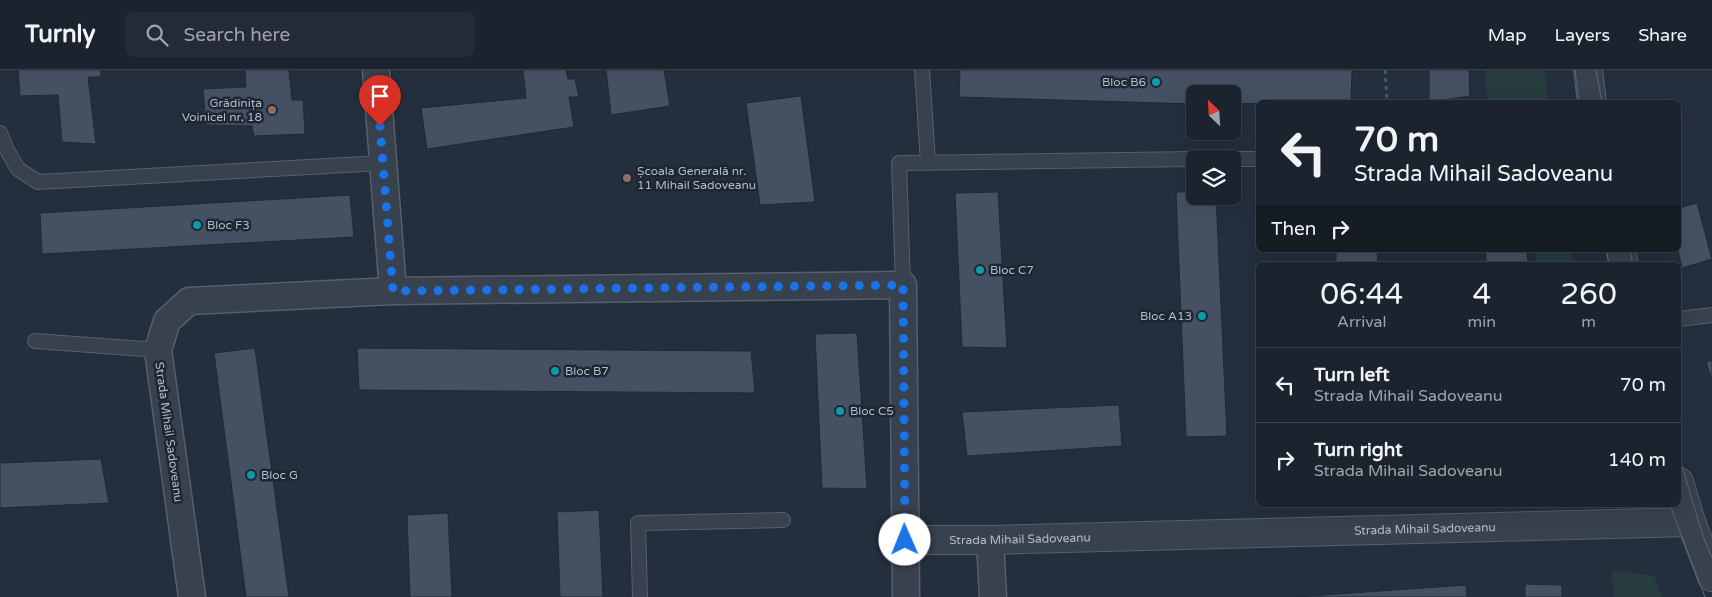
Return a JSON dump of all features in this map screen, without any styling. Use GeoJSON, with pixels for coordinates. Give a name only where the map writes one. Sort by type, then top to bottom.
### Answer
{"type":"FeatureCollection","features":[{"type":"Feature","properties":{"kind":"street"},"geometry":{"type":"LineString","coordinates":[[376,70],[393,291]]}},
{"type":"Feature","properties":{"kind":"street"},"geometry":{"type":"LineString","coordinates":[[1588,70],[1592,100]]}},
{"type":"Feature","properties":{"kind":"street"},"geometry":{"type":"LineString","coordinates":[[903,285],[906,597]]}},
{"type":"Feature","properties":{"kind":"street","name":"Strada Mihail Sadoveanu"},"geometry":{"type":"LineString","coordinates":[[192,597],[158,350],[166,321],[189,301],[393,291],[903,285]]}},
{"type":"Feature","properties":{"kind":"street"},"geometry":{"type":"LineString","coordinates":[[1681,489],[1691,522],[1712,577]]}},
{"type":"Feature","properties":{"kind":"street","name":"Strada Mihail Sadoveanu"},"geometry":{"type":"LineString","coordinates":[[905,540],[990,540],[1691,522]]}},
{"type":"Feature","properties":{"kind":"street"},"geometry":{"type":"LineString","coordinates":[[990,540],[993,597]]}},
{"type":"Feature","properties":{"kind":"lane"},"geometry":{"type":"LineString","coordinates":[[922,70],[928,162]]}},
{"type":"Feature","properties":{"kind":"lane"},"geometry":{"type":"LineString","coordinates":[[0,133],[18,169],[38,182],[382,163]]}},
{"type":"Feature","properties":{"kind":"lane"},"geometry":{"type":"LineString","coordinates":[[903,285],[899,163],[1186,159]]}},
{"type":"Feature","properties":{"kind":"lane"},"geometry":{"type":"LineString","coordinates":[[1241,159],[1256,159]]}},
{"type":"Feature","properties":{"kind":"lane"},"geometry":{"type":"LineString","coordinates":[[1681,319],[1712,315]]}},
{"type":"Feature","properties":{"kind":"lane"},"geometry":{"type":"LineString","coordinates":[[35,342],[158,350]]}},
{"type":"Feature","properties":{"kind":"lane"},"geometry":{"type":"LineString","coordinates":[[640,597],[638,523],[783,520]]}},
{"type":"Feature","properties":{"kind":"path"},"geometry":{"type":"LineString","coordinates":[[1385,70],[1387,100]]}},
{"type":"Feature","properties":{"kind":"green space"},"geometry":{"type":"Polygon","coordinates":[[[1485,70],[1545,70],[1548,100],[1487,100],[1485,70]]]}},
{"type":"Feature","properties":{"kind":"green space"},"geometry":{"type":"Polygon","coordinates":[[[1535,252],[1570,252],[1572,262],[1536,262],[1535,252]]]}},
{"type":"Feature","properties":{"kind":"green space"},"geometry":{"type":"Polygon","coordinates":[[[1612,570],[1654,576],[1663,597],[1613,597],[1612,570]]]}},
{"type":"Feature","properties":{"kind":"building"},"geometry":{"type":"Polygon","coordinates":[[[18,70],[101,70],[101,77],[88,77],[96,144],[62,142],[58,95],[20,96],[18,70]]]}},
{"type":"Feature","properties":{"kind":"building"},"geometry":{"type":"Polygon","coordinates":[[[245,70],[289,70],[292,100],[303,100],[305,134],[254,136],[252,126],[206,125],[203,89],[246,87],[245,70]]]}},
{"type":"Feature","properties":{"kind":"building"},"geometry":{"type":"Polygon","coordinates":[[[523,70],[566,70],[568,79],[575,79],[579,97],[569,97],[574,127],[427,149],[421,108],[526,98],[523,70]]]}},
{"type":"Feature","properties":{"kind":"building"},"geometry":{"type":"Polygon","coordinates":[[[606,70],[664,70],[670,106],[611,115],[606,70]]]}},
{"type":"Feature","properties":{"kind":"building","name":"Bloc B6"},"geometry":{"type":"Polygon","coordinates":[[[960,70],[1352,70],[1351,100],[1256,100],[1256,104],[1241,104],[1241,85],[1186,85],[1186,104],[959,97],[960,70]]]}},
{"type":"Feature","properties":{"kind":"building"},"geometry":{"type":"Polygon","coordinates":[[[1429,70],[1469,70],[1470,96],[1429,100],[1429,70]]]}},
{"type":"Feature","properties":{"kind":"building"},"geometry":{"type":"Polygon","coordinates":[[[801,96],[815,202],[760,205],[746,103],[801,96]]]}},
{"type":"Feature","properties":{"kind":"building","name":"Bloc C7"},"geometry":{"type":"Polygon","coordinates":[[[998,192],[1007,348],[962,347],[955,193],[998,192]]]}},
{"type":"Feature","properties":{"kind":"building","name":"Bloc A13"},"geometry":{"type":"Polygon","coordinates":[[[1176,192],[1186,192],[1186,205],[1216,205],[1227,436],[1186,437],[1176,192]]]}},
{"type":"Feature","properties":{"kind":"building","name":"Bloc F3"},"geometry":{"type":"Polygon","coordinates":[[[350,195],[354,237],[42,254],[40,213],[350,195]]]}},
{"type":"Feature","properties":{"kind":"building"},"geometry":{"type":"Polygon","coordinates":[[[1697,203],[1712,259],[1682,268],[1678,252],[1681,252],[1681,207],[1697,203]]]}},
{"type":"Feature","properties":{"kind":"building"},"geometry":{"type":"Polygon","coordinates":[[[1336,252],[1377,252],[1378,262],[1336,262],[1336,252]]]}},
{"type":"Feature","properties":{"kind":"building"},"geometry":{"type":"Polygon","coordinates":[[[1486,252],[1527,252],[1528,262],[1486,262],[1486,252]]]}},
{"type":"Feature","properties":{"kind":"building","name":"Bloc C5"},"geometry":{"type":"Polygon","coordinates":[[[857,333],[867,489],[822,488],[815,334],[857,333]]]}},
{"type":"Feature","properties":{"kind":"building","name":"Bloc G"},"geometry":{"type":"Polygon","coordinates":[[[255,348],[289,597],[246,597],[214,353],[255,348]]]}},
{"type":"Feature","properties":{"kind":"building","name":"Bloc B7"},"geometry":{"type":"Polygon","coordinates":[[[357,348],[751,351],[755,393],[359,390],[357,348]]]}},
{"type":"Feature","properties":{"kind":"building"},"geometry":{"type":"Polygon","coordinates":[[[1712,360],[1712,380],[1706,362],[1712,360]]]}},
{"type":"Feature","properties":{"kind":"building"},"geometry":{"type":"Polygon","coordinates":[[[1119,405],[1122,446],[967,456],[962,412],[1119,405]]]}},
{"type":"Feature","properties":{"kind":"building"},"geometry":{"type":"Polygon","coordinates":[[[101,459],[109,503],[0,508],[0,463],[101,459]]]}},
{"type":"Feature","properties":{"kind":"building"},"geometry":{"type":"Polygon","coordinates":[[[599,510],[603,597],[560,597],[557,512],[599,510]]]}},
{"type":"Feature","properties":{"kind":"building"},"geometry":{"type":"Polygon","coordinates":[[[448,513],[452,597],[410,597],[407,515],[448,513]]]}},
{"type":"Feature","properties":{"kind":"building"},"geometry":{"type":"Polygon","coordinates":[[[1525,584],[1562,585],[1562,597],[1525,597],[1525,584]]]}},
{"type":"Feature","properties":{"kind":"building"},"geometry":{"type":"Polygon","coordinates":[[[1466,585],[1467,597],[1294,597],[1466,585]]]}},
{"type":"Feature","properties":{"kind":"tram line"},"geometry":{"type":"LineString","coordinates":[[1575,70],[1579,100]]}},
{"type":"Feature","properties":{"kind":"tram line"},"geometry":{"type":"LineString","coordinates":[[1596,70],[1602,100]]}},
{"type":"Feature","properties":{"kind":"tram line"},"geometry":{"type":"LineString","coordinates":[[1606,252],[1608,262]]}},
{"type":"Feature","properties":{"kind":"tram line"},"geometry":{"type":"LineString","coordinates":[[1630,252],[1632,262]]}},
{"type":"Feature","properties":{"kind":"tram line"},"geometry":{"type":"LineString","coordinates":[[1681,463],[1703,536],[1712,558]]}},
{"type":"Feature","properties":{"kind":"tram line"},"geometry":{"type":"LineString","coordinates":[[1671,507],[1705,597]]}},
{"type":"Feature","properties":{"kind":"place","name":"Bloc B6"},"geometry":{"type":"Point","coordinates":[1156,82]}},
{"type":"Feature","properties":{"kind":"place","name":"Grădinița Voinicel nr. 18"},"geometry":{"type":"Point","coordinates":[272,110]}},
{"type":"Feature","properties":{"kind":"place","name":"Școala Generală nr. 11 Mihail Sadoveanu"},"geometry":{"type":"Point","coordinates":[627,178]}},
{"type":"Feature","properties":{"kind":"place","name":"Bloc F3"},"geometry":{"type":"Point","coordinates":[197,225]}},
{"type":"Feature","properties":{"kind":"place","name":"Bloc C7"},"geometry":{"type":"Point","coordinates":[980,270]}},
{"type":"Feature","properties":{"kind":"place","name":"Bloc A13"},"geometry":{"type":"Point","coordinates":[1202,316]}},
{"type":"Feature","properties":{"kind":"place","name":"Bloc B7"},"geometry":{"type":"Point","coordinates":[555,371]}},
{"type":"Feature","properties":{"kind":"place","name":"Bloc C5"},"geometry":{"type":"Point","coordinates":[840,411]}},
{"type":"Feature","properties":{"kind":"place","name":"Bloc G"},"geometry":{"type":"Point","coordinates":[251,475]}},
{"type":"Feature","properties":{"kind":"route"},"geometry":{"type":"LineString","coordinates":[[380,126],[393,291],[903,285],[905,540]]}}]}
